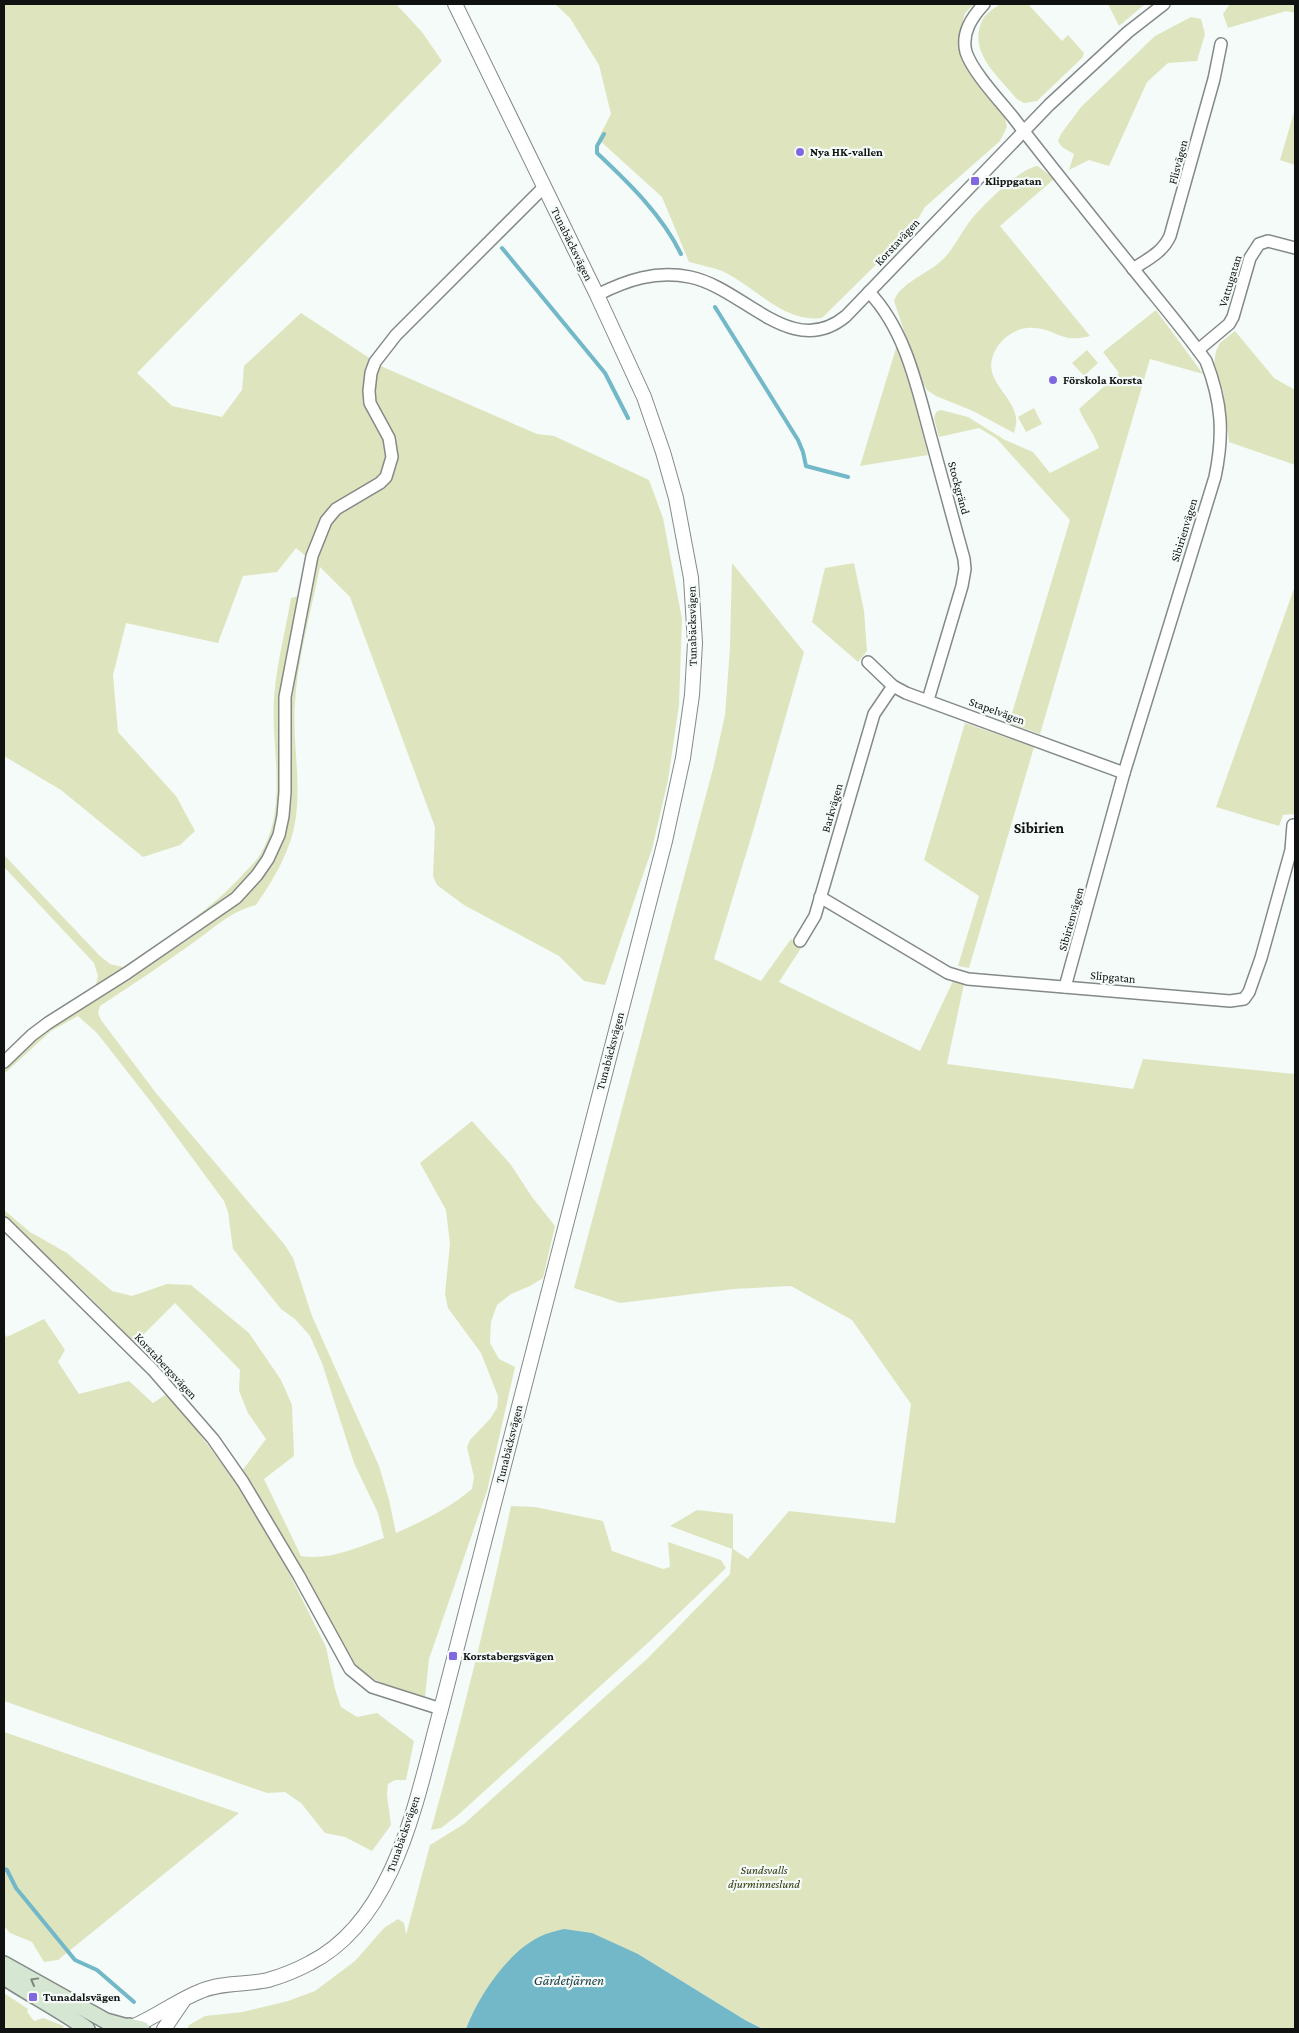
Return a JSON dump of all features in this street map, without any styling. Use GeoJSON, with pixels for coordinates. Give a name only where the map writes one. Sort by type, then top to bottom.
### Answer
{"type":"FeatureCollection","features":[{"type":"Feature","properties":{"kind":"main road"},"geometry":{"type":"LineString","coordinates":[[4,1964],[106,2021],[129,2028]]}},
{"type":"Feature","properties":{"kind":"main road"},"geometry":{"type":"LineString","coordinates":[[4,1977],[87,2029]]}},
{"type":"Feature","properties":{"kind":"street","name":"Tunabäcksvägen"},"geometry":{"type":"LineString","coordinates":[[129,2028],[201,1990],[268,1980],[292,1972],[324,1955],[362,1921],[387,1881],[407,1829],[441,1709],[679,781],[692,695],[695,643],[691,578],[676,498],[663,452],[644,397],[598,295],[455,4]]}},
{"type":"Feature","properties":{"kind":"street"},"geometry":{"type":"LineString","coordinates":[[984,4],[974,15],[968,28],[965,41],[966,52],[980,76],[1023,132]]}},
{"type":"Feature","properties":{"kind":"street","name":"Korstavägen"},"geometry":{"type":"LineString","coordinates":[[598,295],[620,284],[653,275],[674,274],[692,278],[720,289],[788,328],[814,332],[837,324],[1023,132],[1099,58],[1164,4]]}},
{"type":"Feature","properties":{"kind":"street","name":"Flisvägen"},"geometry":{"type":"LineString","coordinates":[[1133,269],[1166,246],[1170,236],[1212,88],[1221,44]]}},
{"type":"Feature","properties":{"kind":"street","name":"Sibirienvägen"},"geometry":{"type":"LineString","coordinates":[[1023,132],[1206,361],[1219,405],[1221,450],[1215,477],[1124,773],[1065,987]]}},
{"type":"Feature","properties":{"kind":"street"},"geometry":{"type":"LineString","coordinates":[[4,1062],[32,1035],[48,1023],[127,974],[236,898],[257,875],[268,859],[279,835],[283,816],[285,792],[285,697],[312,556],[326,521],[336,509],[380,483],[386,477],[392,457],[389,438],[370,402],[368,391],[375,362],[396,335],[544,187]]}},
{"type":"Feature","properties":{"kind":"street","name":"Vattugatan"},"geometry":{"type":"LineString","coordinates":[[1198,350],[1229,324],[1233,317],[1250,258],[1259,244],[1268,241],[1295,248]]}},
{"type":"Feature","properties":{"kind":"street","name":"Stockgränd"},"geometry":{"type":"LineString","coordinates":[[869,292],[885,310],[902,342],[921,400],[964,559],[965,569],[962,586],[928,700]]}},
{"type":"Feature","properties":{"kind":"street","name":"Stapelvägen"},"geometry":{"type":"LineString","coordinates":[[868,662],[894,686],[906,693],[1124,773]]}},
{"type":"Feature","properties":{"kind":"street","name":"Barkvägen"},"geometry":{"type":"LineString","coordinates":[[800,940],[815,916],[874,714],[894,686]]}},
{"type":"Feature","properties":{"kind":"street","name":"Slipgatan"},"geometry":{"type":"LineString","coordinates":[[820,897],[948,973],[968,979],[1230,1001],[1244,999],[1249,992],[1261,958],[1291,850],[1293,825]]}},
{"type":"Feature","properties":{"kind":"street","name":"Korstabergsvägen"},"geometry":{"type":"LineString","coordinates":[[4,1223],[153,1370],[213,1439],[242,1482],[299,1576],[350,1669],[372,1687],[441,1709]]}},
{"type":"Feature","properties":{"kind":"street","name":"Tunabäcksvägen"},"geometry":{"type":"LineString","coordinates":[[164,2029],[184,2000]]}},
{"type":"Feature","properties":{"kind":"green space"},"geometry":{"type":"Polygon","coordinates":[[[4,4],[396,4],[422,32],[442,61],[137,373],[172,406],[222,417],[242,390],[244,366],[301,313],[383,367],[537,434],[554,436],[649,480],[663,518],[682,619],[679,705],[668,780],[652,849],[605,985],[584,981],[559,956],[464,905],[437,885],[433,876],[435,827],[350,597],[320,567],[302,651],[294,716],[298,787],[296,816],[291,840],[281,863],[256,905],[237,912],[221,922],[168,961],[100,1006],[98,1013],[101,1020],[156,1093],[284,1244],[293,1258],[312,1316],[379,1466],[396,1533],[454,1503],[472,1489],[474,1477],[467,1447],[470,1440],[490,1419],[497,1408],[498,1396],[481,1353],[448,1308],[445,1294],[450,1244],[446,1210],[420,1163],[472,1121],[511,1165],[532,1197],[555,1226],[543,1278],[511,1294],[497,1305],[491,1322],[490,1343],[499,1359],[515,1367],[487,1491],[429,1659],[425,1697],[382,1683],[357,1667],[242,1471],[266,1439],[248,1413],[239,1391],[240,1370],[175,1303],[135,1343],[89,1296],[4,1218],[4,1210],[30,1232],[67,1253],[112,1291],[132,1296],[167,1284],[191,1285],[249,1333],[281,1380],[292,1405],[294,1456],[264,1479],[301,1556],[322,1557],[333,1555],[384,1538],[378,1513],[354,1463],[322,1363],[310,1336],[295,1319],[281,1309],[233,1249],[228,1212],[224,1201],[97,1033],[78,1016],[51,1031],[4,1074],[4,1069],[26,1047],[50,1028],[102,993],[182,944],[228,911],[253,889],[269,868],[283,834],[291,804],[290,701],[294,666],[316,564],[296,548],[277,572],[243,576],[218,643],[126,623],[113,675],[118,732],[176,796],[195,831],[180,845],[143,857],[61,790],[4,756],[4,4]]]}},
{"type":"Feature","properties":{"kind":"green space","name":"Nya HK-vallen"},"geometry":{"type":"Polygon","coordinates":[[[555,4],[974,4],[965,13],[960,32],[960,50],[967,67],[1004,112],[1007,127],[1000,141],[925,207],[912,229],[822,318],[808,318],[795,315],[770,302],[722,271],[689,262],[662,197],[598,139],[611,114],[599,65],[570,18],[555,4]]]}},
{"type":"Feature","properties":{"kind":"green space"},"geometry":{"type":"Polygon","coordinates":[[[1000,4],[1028,4],[1062,41],[1068,35],[1084,53],[1082,58],[1037,101],[1024,103],[1017,99],[987,63],[982,53],[979,31],[983,19],[1000,4]]]}},
{"type":"Feature","properties":{"kind":"green space"},"geometry":{"type":"Polygon","coordinates":[[[1108,4],[1145,4],[1119,26],[1108,4]]]}},
{"type":"Feature","properties":{"kind":"green space"},"geometry":{"type":"Polygon","coordinates":[[[1230,4],[1295,4],[1295,13],[1286,11],[1228,28],[1223,14],[1230,4]]]}},
{"type":"Feature","properties":{"kind":"green space"},"geometry":{"type":"Polygon","coordinates":[[[1191,17],[1201,19],[1205,34],[1197,61],[1168,63],[1147,82],[1109,166],[1089,160],[1069,170],[1074,154],[1062,147],[1058,141],[1081,107],[1155,36],[1191,17]]]}},
{"type":"Feature","properties":{"kind":"green space"},"geometry":{"type":"Polygon","coordinates":[[[1295,109],[1295,165],[1280,160],[1295,109]]]}},
{"type":"Feature","properties":{"kind":"green space"},"geometry":{"type":"Polygon","coordinates":[[[1038,166],[1054,179],[1000,226],[1090,336],[1072,338],[1042,329],[1027,328],[1013,332],[998,346],[994,352],[991,367],[996,382],[1014,410],[1016,422],[1014,433],[973,411],[936,396],[927,390],[920,378],[894,301],[902,289],[945,258],[970,221],[992,198],[1022,173],[1038,166]]]}},
{"type":"Feature","properties":{"kind":"green space"},"geometry":{"type":"Polygon","coordinates":[[[1156,310],[1203,374],[1150,359],[1040,734],[1009,723],[1070,520],[997,439],[979,428],[939,437],[934,418],[936,412],[941,410],[968,417],[1005,440],[1033,452],[1050,473],[1099,448],[1079,409],[1119,373],[1103,352],[1156,310]]]}},
{"type":"Feature","properties":{"kind":"green space"},"geometry":{"type":"Polygon","coordinates":[[[1235,331],[1274,378],[1295,390],[1295,465],[1229,442],[1223,390],[1214,364],[1216,351],[1220,343],[1235,331]]]}},
{"type":"Feature","properties":{"kind":"green space"},"geometry":{"type":"Polygon","coordinates":[[[897,345],[928,455],[860,466],[897,345]]]}},
{"type":"Feature","properties":{"kind":"green space"},"geometry":{"type":"Polygon","coordinates":[[[1087,350],[1098,363],[1084,376],[1072,363],[1087,350]]]}},
{"type":"Feature","properties":{"kind":"green space"},"geometry":{"type":"Polygon","coordinates":[[[1034,408],[1042,424],[1026,432],[1018,417],[1034,408]]]}},
{"type":"Feature","properties":{"kind":"green space","name":"Sundsvalls djurminneslund"},"geometry":{"type":"Polygon","coordinates":[[[732,563],[804,652],[714,959],[761,981],[791,939],[803,945],[779,982],[920,1051],[953,981],[964,984],[947,1064],[1133,1089],[1143,1059],[1294,1074],[1295,1070],[1295,2029],[764,2029],[745,2020],[638,1954],[472,2015],[466,2029],[187,2029],[189,2025],[205,2016],[243,2012],[288,2001],[315,1991],[355,1961],[384,1928],[398,1919],[404,1923],[406,1935],[430,1845],[464,1824],[648,1658],[730,1574],[732,1549],[670,1526],[697,1510],[733,1514],[733,1549],[748,1559],[789,1511],[895,1523],[911,1404],[852,1320],[791,1286],[734,1289],[620,1303],[574,1288],[714,765],[725,715],[730,648],[732,563]]]}},
{"type":"Feature","properties":{"kind":"green space"},"geometry":{"type":"Polygon","coordinates":[[[854,563],[864,611],[867,651],[858,662],[812,622],[825,568],[854,563]]]}},
{"type":"Feature","properties":{"kind":"green space"},"geometry":{"type":"Polygon","coordinates":[[[1295,586],[1295,815],[1283,815],[1279,826],[1216,807],[1295,586]]]}},
{"type":"Feature","properties":{"kind":"green space"},"geometry":{"type":"Polygon","coordinates":[[[299,596],[279,702],[278,815],[275,834],[263,858],[253,874],[177,937],[65,1006],[96,985],[98,976],[94,963],[4,867],[4,855],[100,956],[110,964],[123,967],[203,912],[218,899],[257,859],[269,835],[277,794],[274,730],[276,677],[291,598],[299,596]]]}},
{"type":"Feature","properties":{"kind":"green space"},"geometry":{"type":"Polygon","coordinates":[[[965,723],[1034,747],[969,968],[958,966],[979,896],[924,860],[965,723]]]}},
{"type":"Feature","properties":{"kind":"green space"},"geometry":{"type":"Polygon","coordinates":[[[44,1319],[65,1350],[58,1362],[79,1394],[129,1381],[153,1403],[168,1393],[233,1478],[273,1541],[326,1647],[341,1707],[357,1717],[377,1713],[414,1741],[406,1780],[395,1780],[388,1784],[387,1795],[391,1825],[372,1851],[345,1837],[325,1833],[301,1803],[285,1792],[267,1793],[4,1701],[4,1333],[7,1337],[44,1319]]]}},
{"type":"Feature","properties":{"kind":"green space"},"geometry":{"type":"Polygon","coordinates":[[[511,1506],[535,1507],[603,1521],[612,1551],[663,1569],[670,1567],[668,1542],[721,1560],[726,1568],[651,1640],[458,1815],[441,1828],[431,1830],[474,1669],[511,1506]]]}},
{"type":"Feature","properties":{"kind":"green space"},"geometry":{"type":"Polygon","coordinates":[[[4,1732],[239,1813],[58,1960],[44,1962],[32,1942],[10,1933],[4,1926],[4,1732]]]}},
{"type":"Feature","properties":{"kind":"green space"},"geometry":{"type":"Polygon","coordinates":[[[4,1993],[28,2009],[27,2012],[34,2021],[43,2018],[64,2026],[62,2029],[9,2029],[4,2027],[4,1993]]]}},
{"type":"Feature","properties":{"kind":"water","name":"Gärdetjärnen"},"geometry":{"type":"Polygon","coordinates":[[[564,1929],[592,1933],[638,1954],[745,2020],[763,2029],[466,2029],[478,2003],[505,1965],[527,1944],[548,1933],[564,1929]]]}},
{"type":"Feature","properties":{"kind":"waterway"},"geometry":{"type":"LineString","coordinates":[[604,134],[597,146],[597,153],[633,188],[655,213],[681,254]]}},
{"type":"Feature","properties":{"kind":"waterway"},"geometry":{"type":"LineString","coordinates":[[502,248],[605,373],[628,418]]}},
{"type":"Feature","properties":{"kind":"waterway"},"geometry":{"type":"LineString","coordinates":[[715,307],[798,440],[806,466],[848,477]]}},
{"type":"Feature","properties":{"kind":"waterway"},"geometry":{"type":"LineString","coordinates":[[4,1869],[7,1870],[16,1888],[75,1960],[97,1970],[134,2002]]}},
{"type":"Feature","properties":{"kind":"place","name":"Nya HK-vallen"},"geometry":{"type":"Point","coordinates":[800,152]}},
{"type":"Feature","properties":{"kind":"place","name":"Klippgatan"},"geometry":{"type":"Point","coordinates":[975,181]}},
{"type":"Feature","properties":{"kind":"place","name":"Förskola Korsta"},"geometry":{"type":"Point","coordinates":[1053,380]}},
{"type":"Feature","properties":{"kind":"place","name":"Korstabergsvägen"},"geometry":{"type":"Point","coordinates":[453,1656]}},
{"type":"Feature","properties":{"kind":"place","name":"Tunadalsvägen"},"geometry":{"type":"Point","coordinates":[33,1997]}},
{"type":"Feature","properties":{"kind":"district","name":"Sibirien"},"geometry":{"type":"Point","coordinates":[1039,828]}}]}
